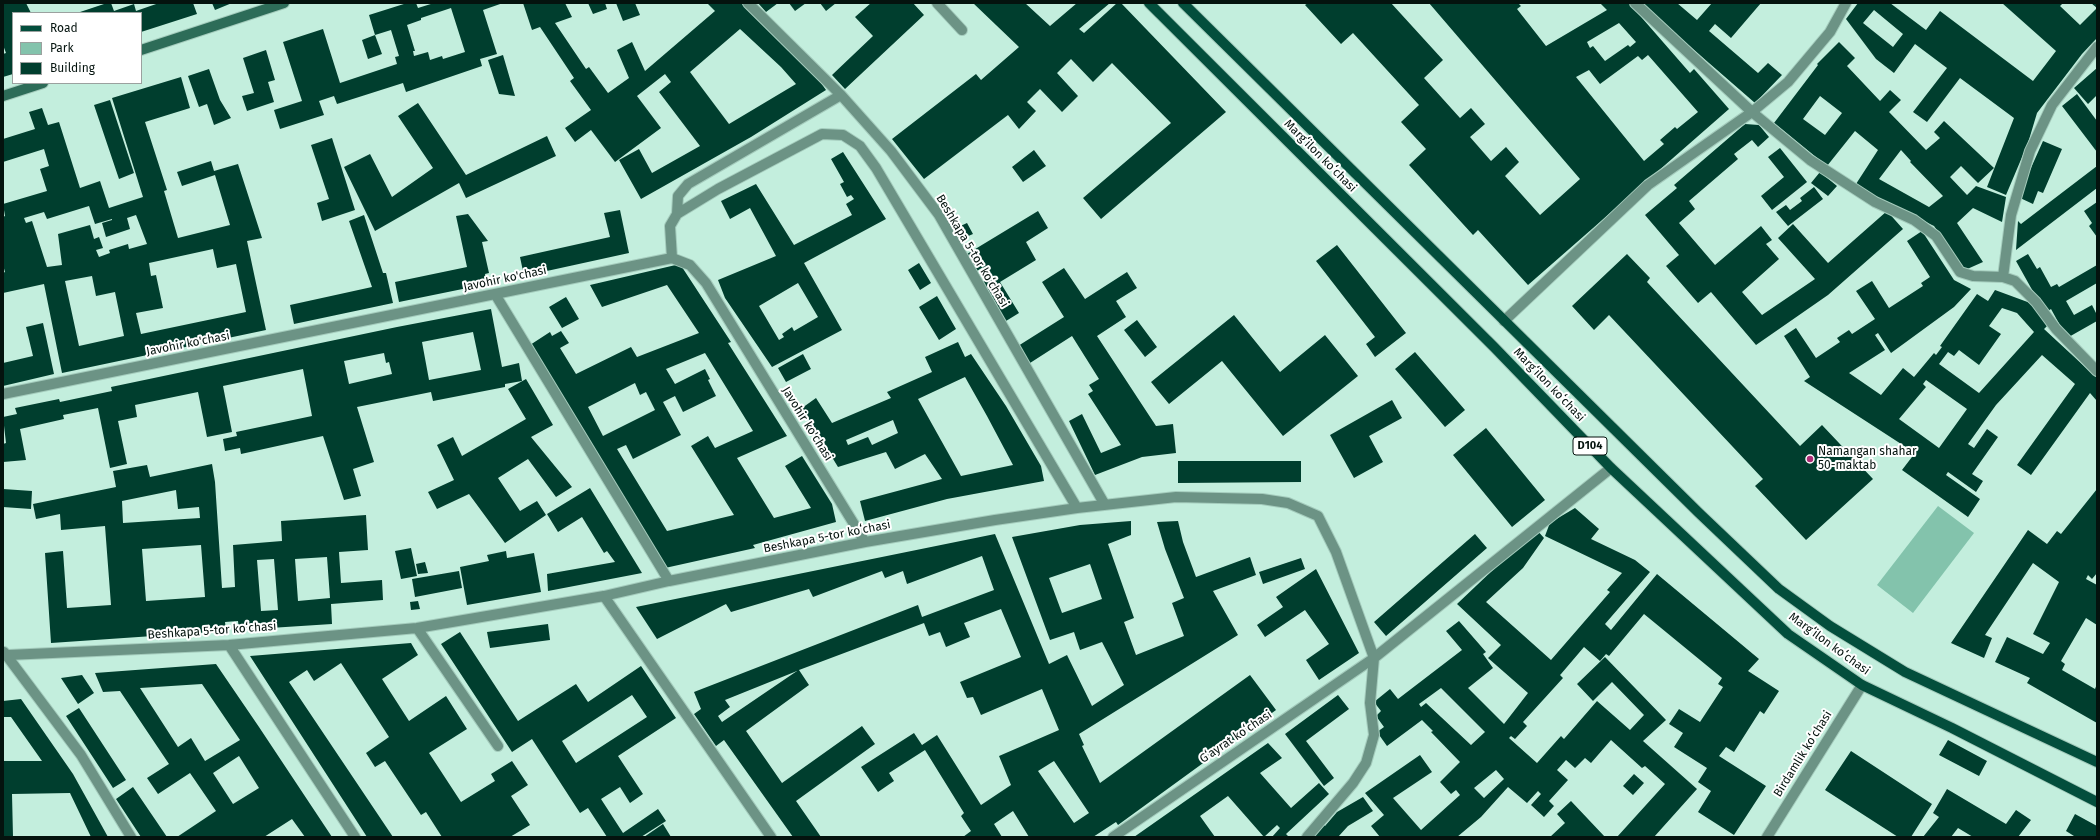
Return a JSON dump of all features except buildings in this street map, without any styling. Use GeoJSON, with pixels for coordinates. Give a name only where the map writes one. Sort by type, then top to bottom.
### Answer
{"type":"FeatureCollection","features":[{"type":"Feature","properties":{"kind":"main road"},"geometry":{"type":"LineString","coordinates":[[142,50],[284,3]]}},
{"type":"Feature","properties":{"kind":"main road","name":"Margʻilon koʻchasi"},"geometry":{"type":"LineString","coordinates":[[1149,3],[1494,347],[1611,468],[1788,634],[1862,685],[1952,728],[2097,802]]}},
{"type":"Feature","properties":{"kind":"main road","name":"Margʻilon koʻchasi"},"geometry":{"type":"LineString","coordinates":[[1183,3],[1699,513],[1779,589],[1830,626],[1905,672],[2097,762]]}},
{"type":"Feature","properties":{"kind":"main road"},"geometry":{"type":"LineString","coordinates":[[3,96],[40,84]]}},
{"type":"Feature","properties":{"kind":"street","name":"Beshkapa 5-tor koʻchasi"},"geometry":{"type":"LineString","coordinates":[[748,3],[841,95],[891,151],[939,216],[1105,505]]}},
{"type":"Feature","properties":{"kind":"street"},"geometry":{"type":"LineString","coordinates":[[937,3],[962,30]]}},
{"type":"Feature","properties":{"kind":"street"},"geometry":{"type":"LineString","coordinates":[[1635,3],[1752,112],[1810,160],[1875,202],[1914,220],[1936,236],[1960,272],[1973,276],[2003,277],[2015,281],[2036,302],[2056,329],[2097,371]]}},
{"type":"Feature","properties":{"kind":"street"},"geometry":{"type":"LineString","coordinates":[[1504,321],[1648,184],[1752,112],[1788,82],[1830,32],[1846,3]]}},
{"type":"Feature","properties":{"kind":"street"},"geometry":{"type":"LineString","coordinates":[[2003,277],[2011,215],[2030,151],[2052,106],[2097,47]]}},
{"type":"Feature","properties":{"kind":"street"},"geometry":{"type":"LineString","coordinates":[[672,258],[670,226],[677,214],[678,196],[688,184],[841,95]]}},
{"type":"Feature","properties":{"kind":"street"},"geometry":{"type":"LineString","coordinates":[[677,214],[718,189],[822,134],[844,135],[860,146],[876,168],[948,288],[1077,508]]}},
{"type":"Feature","properties":{"kind":"street","name":"Javohir ko'chasi"},"geometry":{"type":"LineString","coordinates":[[3,394],[672,258],[690,264],[706,283],[865,542]]}},
{"type":"Feature","properties":{"kind":"street"},"geometry":{"type":"LineString","coordinates":[[495,294],[668,581]]}},
{"type":"Feature","properties":{"kind":"street","name":"Gʻayrat koʻchasi"},"geometry":{"type":"LineString","coordinates":[[1113,837],[1374,658],[1611,468]]}},
{"type":"Feature","properties":{"kind":"street","name":"Beshkapa 5-tor koʻchasi"},"geometry":{"type":"LineString","coordinates":[[5,653],[229,645],[417,628],[604,596],[668,581],[865,542],[1077,508],[1176,497],[1262,499],[1288,503],[1318,516],[1336,552],[1374,658]]}},
{"type":"Feature","properties":{"kind":"street"},"geometry":{"type":"LineString","coordinates":[[604,596],[771,837]]}},
{"type":"Feature","properties":{"kind":"street"},"geometry":{"type":"LineString","coordinates":[[417,628],[498,746]]}},
{"type":"Feature","properties":{"kind":"street"},"geometry":{"type":"LineString","coordinates":[[229,645],[355,837]]}},
{"type":"Feature","properties":{"kind":"street"},"geometry":{"type":"LineString","coordinates":[[5,653],[81,755],[131,837]]}},
{"type":"Feature","properties":{"kind":"street"},"geometry":{"type":"LineString","coordinates":[[1307,837],[1353,783],[1366,763],[1374,735],[1370,702],[1374,658]]}},
{"type":"Feature","properties":{"kind":"street","name":"Birdamlik koʻchasi"},"geometry":{"type":"LineString","coordinates":[[1767,837],[1862,685]]}},
{"type":"Feature","properties":{"kind":"green space"},"geometry":{"type":"Polygon","coordinates":[[[1938,506],[1974,533],[1913,613],[1877,585],[1938,506]]]}},
{"type":"Feature","properties":{"kind":"place","name":"Namangan shahar 50-maktab"},"geometry":{"type":"Point","coordinates":[1810,459]}}]}
